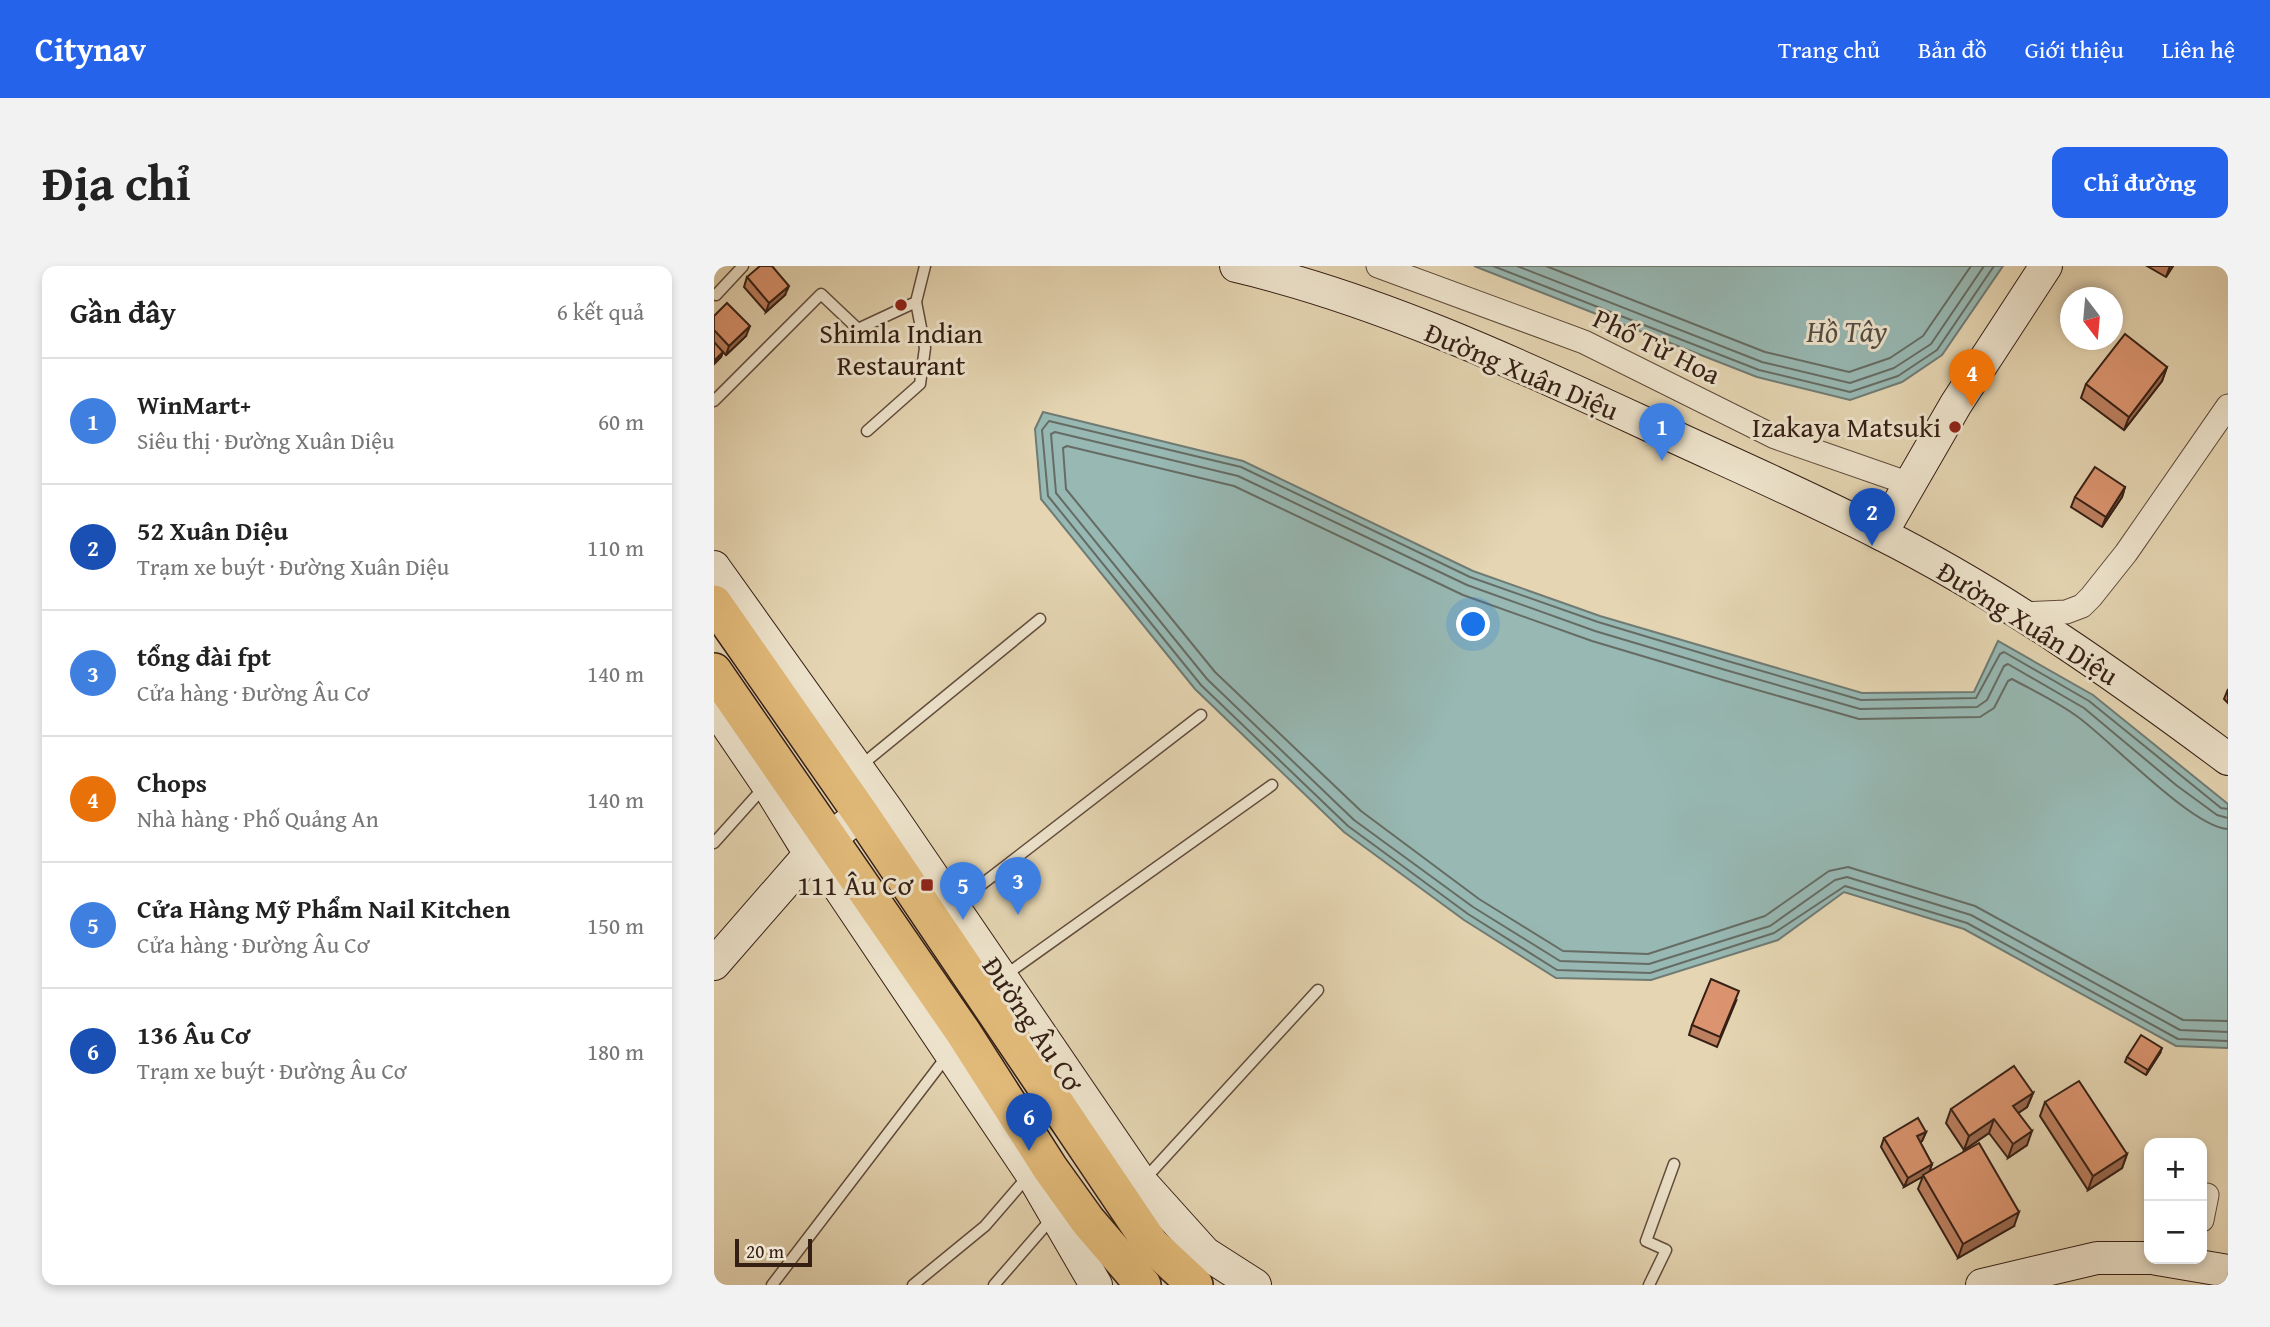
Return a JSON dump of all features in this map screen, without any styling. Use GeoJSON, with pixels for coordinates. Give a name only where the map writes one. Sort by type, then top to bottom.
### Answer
{"type":"FeatureCollection","features":[{"type":"Feature","properties":{"kind":"main road","name":"Đường Âu Cơ"},"geometry":{"type":"LineString","coordinates":[[714,603],[861,814],[1132,1191],[1151,1244],[1195,1285]]}},
{"type":"Feature","properties":{"kind":"main road"},"geometry":{"type":"LineString","coordinates":[[714,671],[819,846],[1091,1226],[1143,1285]]}},
{"type":"Feature","properties":{"kind":"main road"},"geometry":{"type":"LineString","coordinates":[[1091,1226],[1132,1191]]}},
{"type":"Feature","properties":{"kind":"street","name":"Đường Xuân Diệu"},"geometry":{"type":"LineString","coordinates":[[1236,266],[1298,281],[1523,367],[1881,534],[2020,614],[2146,698],[2228,759]]}},
{"type":"Feature","properties":{"kind":"street","name":"Phố Từ Hoa"},"geometry":{"type":"LineString","coordinates":[[1378,266],[1584,342],[1775,437],[1909,484]]}},
{"type":"Feature","properties":{"kind":"street"},"geometry":{"type":"LineString","coordinates":[[1881,534],[1956,404],[2046,266]]}},
{"type":"Feature","properties":{"kind":"street"},"geometry":{"type":"LineString","coordinates":[[2020,614],[2066,611],[2082,606],[2126,553],[2228,407]]}},
{"type":"Feature","properties":{"kind":"street","name":"Đường Âu Cơ"},"geometry":{"type":"LineString","coordinates":[[714,567],[1002,978],[1132,1191],[1205,1253],[1255,1285]]}},
{"type":"Feature","properties":{"kind":"street"},"geometry":{"type":"LineString","coordinates":[[714,706],[767,784],[819,846],[834,880],[1031,1173],[1096,1285]]}},
{"type":"Feature","properties":{"kind":"street"},"geometry":{"type":"LineString","coordinates":[[714,964],[819,846],[861,814]]}},
{"type":"Feature","properties":{"kind":"street"},"geometry":{"type":"LineString","coordinates":[[1982,1285],[2097,1258],[2144,1258]]}},
{"type":"Feature","properties":{"kind":"street"},"geometry":{"type":"LineString","coordinates":[[2200,1264],[2228,1271]]}},
{"type":"Feature","properties":{"kind":"lane"},"geometry":{"type":"LineString","coordinates":[[716,295],[743,266]]}},
{"type":"Feature","properties":{"kind":"lane"},"geometry":{"type":"LineString","coordinates":[[867,431],[920,384],[925,348],[916,302],[925,266]]}},
{"type":"Feature","properties":{"kind":"lane"},"geometry":{"type":"LineString","coordinates":[[714,401],[821,294],[858,329],[916,302]]}},
{"type":"Feature","properties":{"kind":"lane"},"geometry":{"type":"LineString","coordinates":[[857,769],[1040,619]]}},
{"type":"Feature","properties":{"kind":"lane"},"geometry":{"type":"LineString","coordinates":[[953,906],[1201,715]]}},
{"type":"Feature","properties":{"kind":"lane"},"geometry":{"type":"LineString","coordinates":[[714,843],[767,784]]}},
{"type":"Feature","properties":{"kind":"lane"},"geometry":{"type":"LineString","coordinates":[[1002,978],[1272,785]]}},
{"type":"Feature","properties":{"kind":"lane"},"geometry":{"type":"LineString","coordinates":[[1132,1191],[1318,990]]}},
{"type":"Feature","properties":{"kind":"lane"},"geometry":{"type":"LineString","coordinates":[[772,1285],[949,1054]]}},
{"type":"Feature","properties":{"kind":"lane"},"geometry":{"type":"LineString","coordinates":[[1649,1285],[1666,1250],[1647,1241],[1674,1164]]}},
{"type":"Feature","properties":{"kind":"lane"},"geometry":{"type":"LineString","coordinates":[[913,1285],[985,1226],[1031,1173]]}},
{"type":"Feature","properties":{"kind":"lane"},"geometry":{"type":"LineString","coordinates":[[994,1285],[1054,1215]]}},
{"type":"Feature","properties":{"kind":"water","name":"Hồ Tây"},"geometry":{"type":"Polygon","coordinates":[[[1474,266],[2003,266],[1942,355],[1902,382],[1850,400],[1757,377],[1474,266]]]}},
{"type":"Feature","properties":{"kind":"water"},"geometry":{"type":"Polygon","coordinates":[[[1043,412],[1243,461],[1473,571],[1600,616],[1862,693],[1974,692],[1998,641],[2093,695],[2228,804],[2228,1048],[2176,1046],[1964,929],[1844,892],[1778,940],[1651,980],[1556,978],[1464,920],[1344,832],[1195,689],[1041,499],[1035,429],[1043,412]]]}},
{"type":"Feature","properties":{"kind":"building"},"geometry":{"type":"Polygon","coordinates":[[[760,266],[772,266],[789,286],[769,303],[747,277],[760,266]]]}},
{"type":"Feature","properties":{"kind":"building"},"geometry":{"type":"Polygon","coordinates":[[[727,303],[750,326],[729,346],[714,330],[714,316],[727,303]]]}},
{"type":"Feature","properties":{"kind":"building"},"geometry":{"type":"Polygon","coordinates":[[[2125,334],[2167,367],[2129,417],[2086,384],[2113,350],[2123,350],[2125,334]]]}},
{"type":"Feature","properties":{"kind":"building"},"geometry":{"type":"Polygon","coordinates":[[[714,342],[723,352],[714,361],[714,342]]]}},
{"type":"Feature","properties":{"kind":"building"},"geometry":{"type":"Polygon","coordinates":[[[2095,467],[2125,487],[2106,517],[2075,497],[2095,467]]]}},
{"type":"Feature","properties":{"kind":"building"},"geometry":{"type":"Polygon","coordinates":[[[1711,979],[1739,991],[1720,1037],[1692,1025],[1711,979]]]}},
{"type":"Feature","properties":{"kind":"building"},"geometry":{"type":"Polygon","coordinates":[[[2141,1035],[2162,1048],[2148,1070],[2127,1057],[2141,1035]]]}},
{"type":"Feature","properties":{"kind":"building"},"geometry":{"type":"Polygon","coordinates":[[[2014,1066],[2033,1093],[2013,1106],[2032,1131],[2013,1144],[1994,1119],[1969,1136],[1951,1109],[2014,1066]]]}},
{"type":"Feature","properties":{"kind":"building"},"geometry":{"type":"Polygon","coordinates":[[[2079,1081],[2127,1154],[2093,1176],[2045,1102],[2079,1081]]]}},
{"type":"Feature","properties":{"kind":"building"},"geometry":{"type":"Polygon","coordinates":[[[1918,1118],[1926,1132],[1917,1136],[1932,1164],[1908,1178],[1884,1138],[1918,1118]]]}},
{"type":"Feature","properties":{"kind":"building"},"geometry":{"type":"Polygon","coordinates":[[[1979,1143],[2019,1212],[1963,1244],[1923,1175],[1979,1143]]]}},
{"type":"Feature","properties":{"kind":"place","name":"Shimla Indian Restaurant"},"geometry":{"type":"Point","coordinates":[901,305]}},
{"type":"Feature","properties":{"kind":"place","name":"Chops"},"geometry":{"type":"Point","coordinates":[1972,407]}},
{"type":"Feature","properties":{"kind":"place","name":"Izakaya Matsuki"},"geometry":{"type":"Point","coordinates":[1955,427]}},
{"type":"Feature","properties":{"kind":"place","name":"WinMart+"},"geometry":{"type":"Point","coordinates":[1662,461]}},
{"type":"Feature","properties":{"kind":"place","name":"52 Xuân Diệu"},"geometry":{"type":"Point","coordinates":[1872,546]}},
{"type":"Feature","properties":{"kind":"place","name":"111 Âu Cơ"},"geometry":{"type":"Point","coordinates":[927,885]}},
{"type":"Feature","properties":{"kind":"place","name":"tổng đài fpt"},"geometry":{"type":"Point","coordinates":[1018,915]}},
{"type":"Feature","properties":{"kind":"place","name":"Cửa Hàng Mỹ Phẩm Nail Kitchen"},"geometry":{"type":"Point","coordinates":[963,920]}},
{"type":"Feature","properties":{"kind":"place","name":"136 Âu Cơ"},"geometry":{"type":"Point","coordinates":[1029,1151]}}]}
